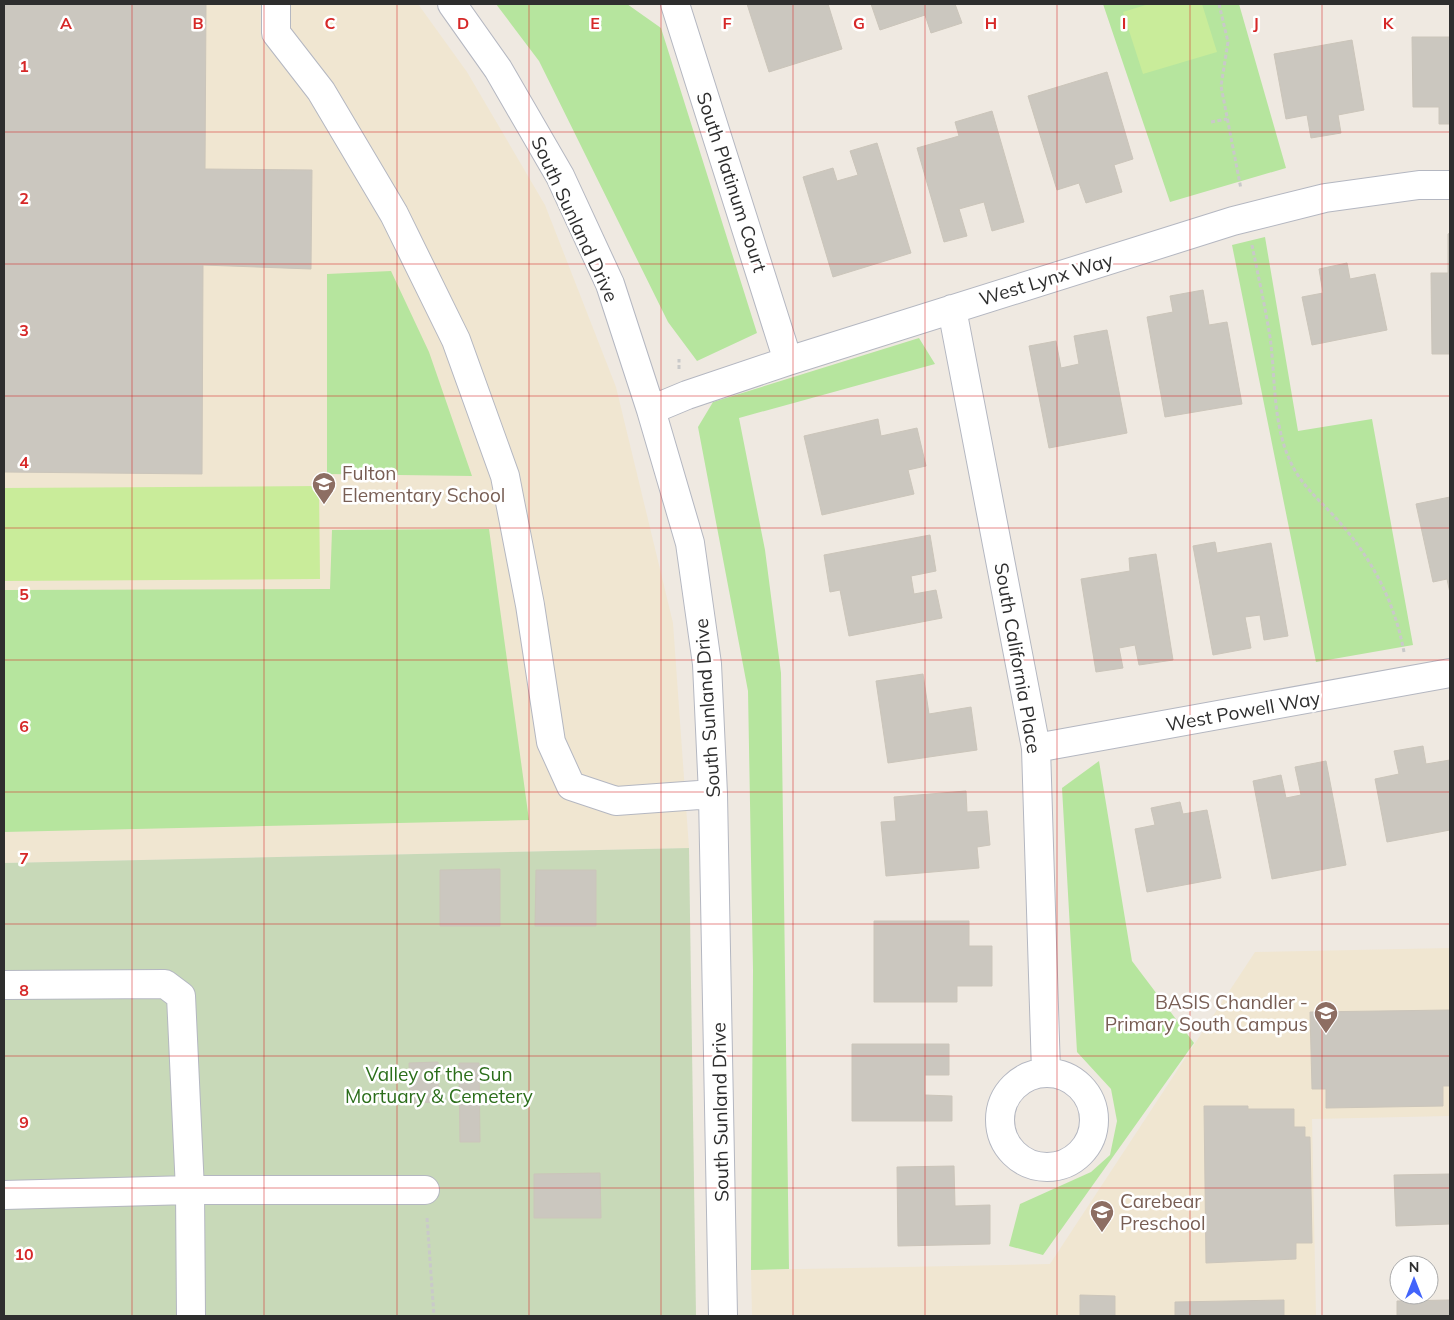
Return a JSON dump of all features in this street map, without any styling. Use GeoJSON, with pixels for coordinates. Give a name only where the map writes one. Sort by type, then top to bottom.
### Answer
{"type":"FeatureCollection","features":[{"type":"Feature","properties":{"kind":"street"},"geometry":{"type":"LineString","coordinates":[[276,4],[276,33],[321,91],[394,214],[456,340],[505,476],[530,605],[551,742],[570,786],[616,801],[713,794]]}},
{"type":"Feature","properties":{"kind":"street","name":"South Sunland Drive"},"geometry":{"type":"LineString","coordinates":[[452,4],[498,69],[560,176],[610,284],[651,410],[690,543],[707,664],[713,794],[723,1316]]}},
{"type":"Feature","properties":{"kind":"street","name":"South Platinum Court"},"geometry":{"type":"LineString","coordinates":[[676,4],[788,361]]}},
{"type":"Feature","properties":{"kind":"street","name":"West Lynx Way"},"geometry":{"type":"LineString","coordinates":[[651,410],[687,395],[788,361],[1247,217],[1325,198],[1419,185],[1450,185]]}},
{"type":"Feature","properties":{"kind":"street","name":"South California Place"},"geometry":{"type":"LineString","coordinates":[[952,309],[1036,748],[1046,1072]]}},
{"type":"Feature","properties":{"kind":"street","name":"West Powell Way"},"geometry":{"type":"LineString","coordinates":[[1036,748],[1450,673]]}},
{"type":"Feature","properties":{"kind":"street"},"geometry":{"type":"LineString","coordinates":[[4,985],[164,984],[181,996],[190,1190],[191,1316]]}},
{"type":"Feature","properties":{"kind":"street"},"geometry":{"type":"LineString","coordinates":[[4,1196],[190,1190],[425,1190]]}},
{"type":"Feature","properties":{"kind":"path"},"geometry":{"type":"LineString","coordinates":[[1219,4],[1228,42],[1221,86],[1270,337],[1281,440],[1294,468],[1313,496],[1334,516],[1376,572],[1387,592],[1399,626],[1409,681]]}},
{"type":"Feature","properties":{"kind":"path"},"geometry":{"type":"LineString","coordinates":[[1211,122],[1227,119]]}},
{"type":"Feature","properties":{"kind":"path"},"geometry":{"type":"LineString","coordinates":[[679,359],[679,369]]}},
{"type":"Feature","properties":{"kind":"path"},"geometry":{"type":"LineString","coordinates":[[425,1190],[434,1316]]}},
{"type":"Feature","properties":{"kind":"shaded area","name":"Fulton Elementary School"},"geometry":{"type":"Polygon","coordinates":[[[4,4],[418,4],[467,72],[545,205],[616,387],[673,623],[689,848],[4,863],[4,4]]]}},
{"type":"Feature","properties":{"kind":"shaded area","name":"BASIS Chandler - Primary South Campus"},"geometry":{"type":"Polygon","coordinates":[[[1450,948],[1450,1116],[1312,1119],[1316,1316],[752,1316],[751,1270],[1050,1264],[1255,952],[1450,948]]]}},
{"type":"Feature","properties":{"kind":"green space"},"geometry":{"type":"Polygon","coordinates":[[[496,4],[627,4],[661,28],[757,333],[697,361],[668,322],[539,61],[496,4]]]}},
{"type":"Feature","properties":{"kind":"green space"},"geometry":{"type":"Polygon","coordinates":[[[1103,4],[1239,4],[1286,168],[1170,202],[1103,4]]]}},
{"type":"Feature","properties":{"kind":"green space"},"geometry":{"type":"Polygon","coordinates":[[[1149,4],[1202,4],[1217,52],[1143,74],[1123,12],[1149,4]]]}},
{"type":"Feature","properties":{"kind":"green space"},"geometry":{"type":"Polygon","coordinates":[[[1265,237],[1298,431],[1372,419],[1413,645],[1316,662],[1232,245],[1265,237]]]}},
{"type":"Feature","properties":{"kind":"green space"},"geometry":{"type":"Polygon","coordinates":[[[391,271],[429,352],[472,476],[327,474],[327,274],[391,271]]]}},
{"type":"Feature","properties":{"kind":"green space"},"geometry":{"type":"Polygon","coordinates":[[[919,338],[935,364],[739,418],[765,550],[781,673],[789,1269],[751,1270],[753,970],[748,691],[698,427],[713,402],[919,338]]]}},
{"type":"Feature","properties":{"kind":"green space"},"geometry":{"type":"Polygon","coordinates":[[[319,486],[320,579],[4,581],[4,488],[319,486]]]}},
{"type":"Feature","properties":{"kind":"green space"},"geometry":{"type":"Polygon","coordinates":[[[489,529],[529,820],[4,832],[4,590],[330,589],[332,530],[489,529]]]}},
{"type":"Feature","properties":{"kind":"green space"},"geometry":{"type":"Polygon","coordinates":[[[1099,761],[1132,961],[1194,1043],[1043,1255],[1009,1246],[1020,1204],[1091,1172],[1110,1155],[1117,1121],[1111,1089],[1077,1052],[1062,788],[1099,761]]]}},
{"type":"Feature","properties":{"kind":"green space","name":"Valley of the Sun Mortuary & Cemetery"},"geometry":{"type":"Polygon","coordinates":[[[689,848],[696,1316],[4,1316],[4,863],[689,848]]]}},
{"type":"Feature","properties":{"kind":"building"},"geometry":{"type":"Polygon","coordinates":[[[4,4],[206,4],[205,169],[312,170],[311,269],[203,265],[202,474],[4,472],[4,4]]]}},
{"type":"Feature","properties":{"kind":"building"},"geometry":{"type":"Polygon","coordinates":[[[747,4],[828,4],[842,49],[769,72],[747,4]]]}},
{"type":"Feature","properties":{"kind":"building"},"geometry":{"type":"Polygon","coordinates":[[[871,4],[955,4],[962,23],[931,33],[925,15],[880,30],[871,4]]]}},
{"type":"Feature","properties":{"kind":"building"},"geometry":{"type":"Polygon","coordinates":[[[1412,37],[1450,37],[1450,124],[1439,124],[1439,107],[1413,107],[1412,37]]]}},
{"type":"Feature","properties":{"kind":"building"},"geometry":{"type":"Polygon","coordinates":[[[1352,40],[1364,110],[1338,115],[1341,133],[1311,138],[1307,115],[1286,119],[1274,54],[1352,40]]]}},
{"type":"Feature","properties":{"kind":"building"},"geometry":{"type":"Polygon","coordinates":[[[1107,72],[1133,159],[1114,165],[1122,192],[1086,203],[1079,183],[1057,190],[1028,96],[1107,72]]]}},
{"type":"Feature","properties":{"kind":"building"},"geometry":{"type":"Polygon","coordinates":[[[992,111],[1024,222],[992,231],[984,202],[959,209],[967,236],[944,242],[917,148],[959,136],[955,122],[992,111]]]}},
{"type":"Feature","properties":{"kind":"building"},"geometry":{"type":"Polygon","coordinates":[[[877,143],[911,253],[833,277],[803,177],[833,168],[837,181],[858,175],[850,151],[877,143]]]}},
{"type":"Feature","properties":{"kind":"building"},"geometry":{"type":"Polygon","coordinates":[[[1450,233],[1450,354],[1432,354],[1431,273],[1448,273],[1448,234],[1450,233]]]}},
{"type":"Feature","properties":{"kind":"building"},"geometry":{"type":"Polygon","coordinates":[[[1347,263],[1350,279],[1375,274],[1387,330],[1312,345],[1302,297],[1323,293],[1319,269],[1347,263]]]}},
{"type":"Feature","properties":{"kind":"building"},"geometry":{"type":"Polygon","coordinates":[[[1203,290],[1209,325],[1227,322],[1242,404],[1165,417],[1147,317],[1173,312],[1170,296],[1203,290]]]}},
{"type":"Feature","properties":{"kind":"building"},"geometry":{"type":"Polygon","coordinates":[[[1107,330],[1127,433],[1049,448],[1029,346],[1056,341],[1061,368],[1079,364],[1074,336],[1107,330]]]}},
{"type":"Feature","properties":{"kind":"building"},"geometry":{"type":"Polygon","coordinates":[[[878,419],[881,436],[917,428],[926,466],[908,470],[914,494],[822,515],[804,436],[878,419]]]}},
{"type":"Feature","properties":{"kind":"building"},"geometry":{"type":"Polygon","coordinates":[[[1450,497],[1450,593],[1447,579],[1433,582],[1416,504],[1450,497]]]}},
{"type":"Feature","properties":{"kind":"building"},"geometry":{"type":"Polygon","coordinates":[[[930,535],[936,571],[911,576],[914,594],[936,590],[942,618],[849,636],[840,590],[830,592],[824,555],[930,535]]]}},
{"type":"Feature","properties":{"kind":"building"},"geometry":{"type":"Polygon","coordinates":[[[1215,542],[1217,553],[1271,543],[1288,636],[1264,640],[1260,615],[1245,617],[1251,648],[1213,655],[1193,546],[1215,542]]]}},
{"type":"Feature","properties":{"kind":"building"},"geometry":{"type":"Polygon","coordinates":[[[1156,554],[1173,660],[1139,665],[1135,645],[1119,648],[1123,668],[1096,672],[1081,579],[1130,571],[1129,558],[1156,554]]]}},
{"type":"Feature","properties":{"kind":"building"},"geometry":{"type":"Polygon","coordinates":[[[923,674],[929,714],[971,707],[977,750],[888,763],[876,681],[923,674]]]}},
{"type":"Feature","properties":{"kind":"building"},"geometry":{"type":"Polygon","coordinates":[[[1423,746],[1426,764],[1450,760],[1450,830],[1387,842],[1375,779],[1399,774],[1394,751],[1423,746]]]}},
{"type":"Feature","properties":{"kind":"building"},"geometry":{"type":"Polygon","coordinates":[[[1326,761],[1346,865],[1272,879],[1253,781],[1281,775],[1286,798],[1301,795],[1295,767],[1326,761]]]}},
{"type":"Feature","properties":{"kind":"building"},"geometry":{"type":"Polygon","coordinates":[[[966,791],[967,812],[987,811],[990,845],[977,847],[979,868],[886,876],[881,822],[896,821],[894,797],[966,791]]]}},
{"type":"Feature","properties":{"kind":"building"},"geometry":{"type":"Polygon","coordinates":[[[1180,802],[1183,814],[1207,810],[1221,878],[1147,892],[1135,829],[1155,825],[1151,808],[1180,802]]]}},
{"type":"Feature","properties":{"kind":"building"},"geometry":{"type":"Polygon","coordinates":[[[500,869],[500,926],[440,926],[440,870],[500,869]]]}},
{"type":"Feature","properties":{"kind":"building"},"geometry":{"type":"Polygon","coordinates":[[[536,870],[596,870],[596,926],[535,926],[536,870]]]}},
{"type":"Feature","properties":{"kind":"building"},"geometry":{"type":"Polygon","coordinates":[[[874,921],[969,921],[969,946],[992,946],[992,986],[957,986],[957,1002],[874,1002],[874,921]]]}},
{"type":"Feature","properties":{"kind":"building"},"geometry":{"type":"Polygon","coordinates":[[[1450,1010],[1450,1086],[1443,1086],[1443,1106],[1326,1108],[1326,1089],[1312,1089],[1310,1012],[1450,1010]]]}},
{"type":"Feature","properties":{"kind":"building"},"geometry":{"type":"Polygon","coordinates":[[[852,1044],[949,1044],[949,1075],[925,1075],[925,1095],[952,1096],[952,1121],[852,1121],[852,1044]]]}},
{"type":"Feature","properties":{"kind":"building"},"geometry":{"type":"Polygon","coordinates":[[[438,1062],[439,1102],[410,1103],[409,1063],[438,1062]]]}},
{"type":"Feature","properties":{"kind":"building"},"geometry":{"type":"Polygon","coordinates":[[[459,1063],[479,1063],[480,1142],[460,1142],[459,1063]]]}},
{"type":"Feature","properties":{"kind":"building"},"geometry":{"type":"Polygon","coordinates":[[[1204,1106],[1248,1106],[1248,1109],[1294,1109],[1294,1127],[1305,1127],[1305,1137],[1310,1137],[1312,1243],[1296,1243],[1296,1259],[1206,1263],[1204,1106]]]}},
{"type":"Feature","properties":{"kind":"building"},"geometry":{"type":"Polygon","coordinates":[[[954,1166],[955,1206],[990,1205],[990,1244],[898,1246],[897,1167],[954,1166]]]}},
{"type":"Feature","properties":{"kind":"building"},"geometry":{"type":"Polygon","coordinates":[[[600,1173],[601,1218],[534,1218],[534,1174],[600,1173]]]}},
{"type":"Feature","properties":{"kind":"building"},"geometry":{"type":"Polygon","coordinates":[[[1450,1174],[1450,1224],[1396,1226],[1394,1175],[1450,1174]]]}},
{"type":"Feature","properties":{"kind":"building"},"geometry":{"type":"Polygon","coordinates":[[[1080,1295],[1115,1296],[1115,1316],[1080,1316],[1080,1295]]]}},
{"type":"Feature","properties":{"kind":"building"},"geometry":{"type":"Polygon","coordinates":[[[1284,1300],[1284,1316],[1175,1316],[1175,1302],[1284,1300]]]}},
{"type":"Feature","properties":{"kind":"building"},"geometry":{"type":"Polygon","coordinates":[[[1439,1300],[1450,1300],[1450,1316],[1397,1316],[1397,1305],[1439,1305],[1439,1300]]]}},
{"type":"Feature","properties":{"kind":"place","name":"Fulton Elementary School"},"geometry":{"type":"Point","coordinates":[324,505]}},
{"type":"Feature","properties":{"kind":"place","name":"BASIS Chandler - Primary South Campus"},"geometry":{"type":"Point","coordinates":[1326,1034]}},
{"type":"Feature","properties":{"kind":"place","name":"Carebear Preschool"},"geometry":{"type":"Point","coordinates":[1102,1233]}}]}
